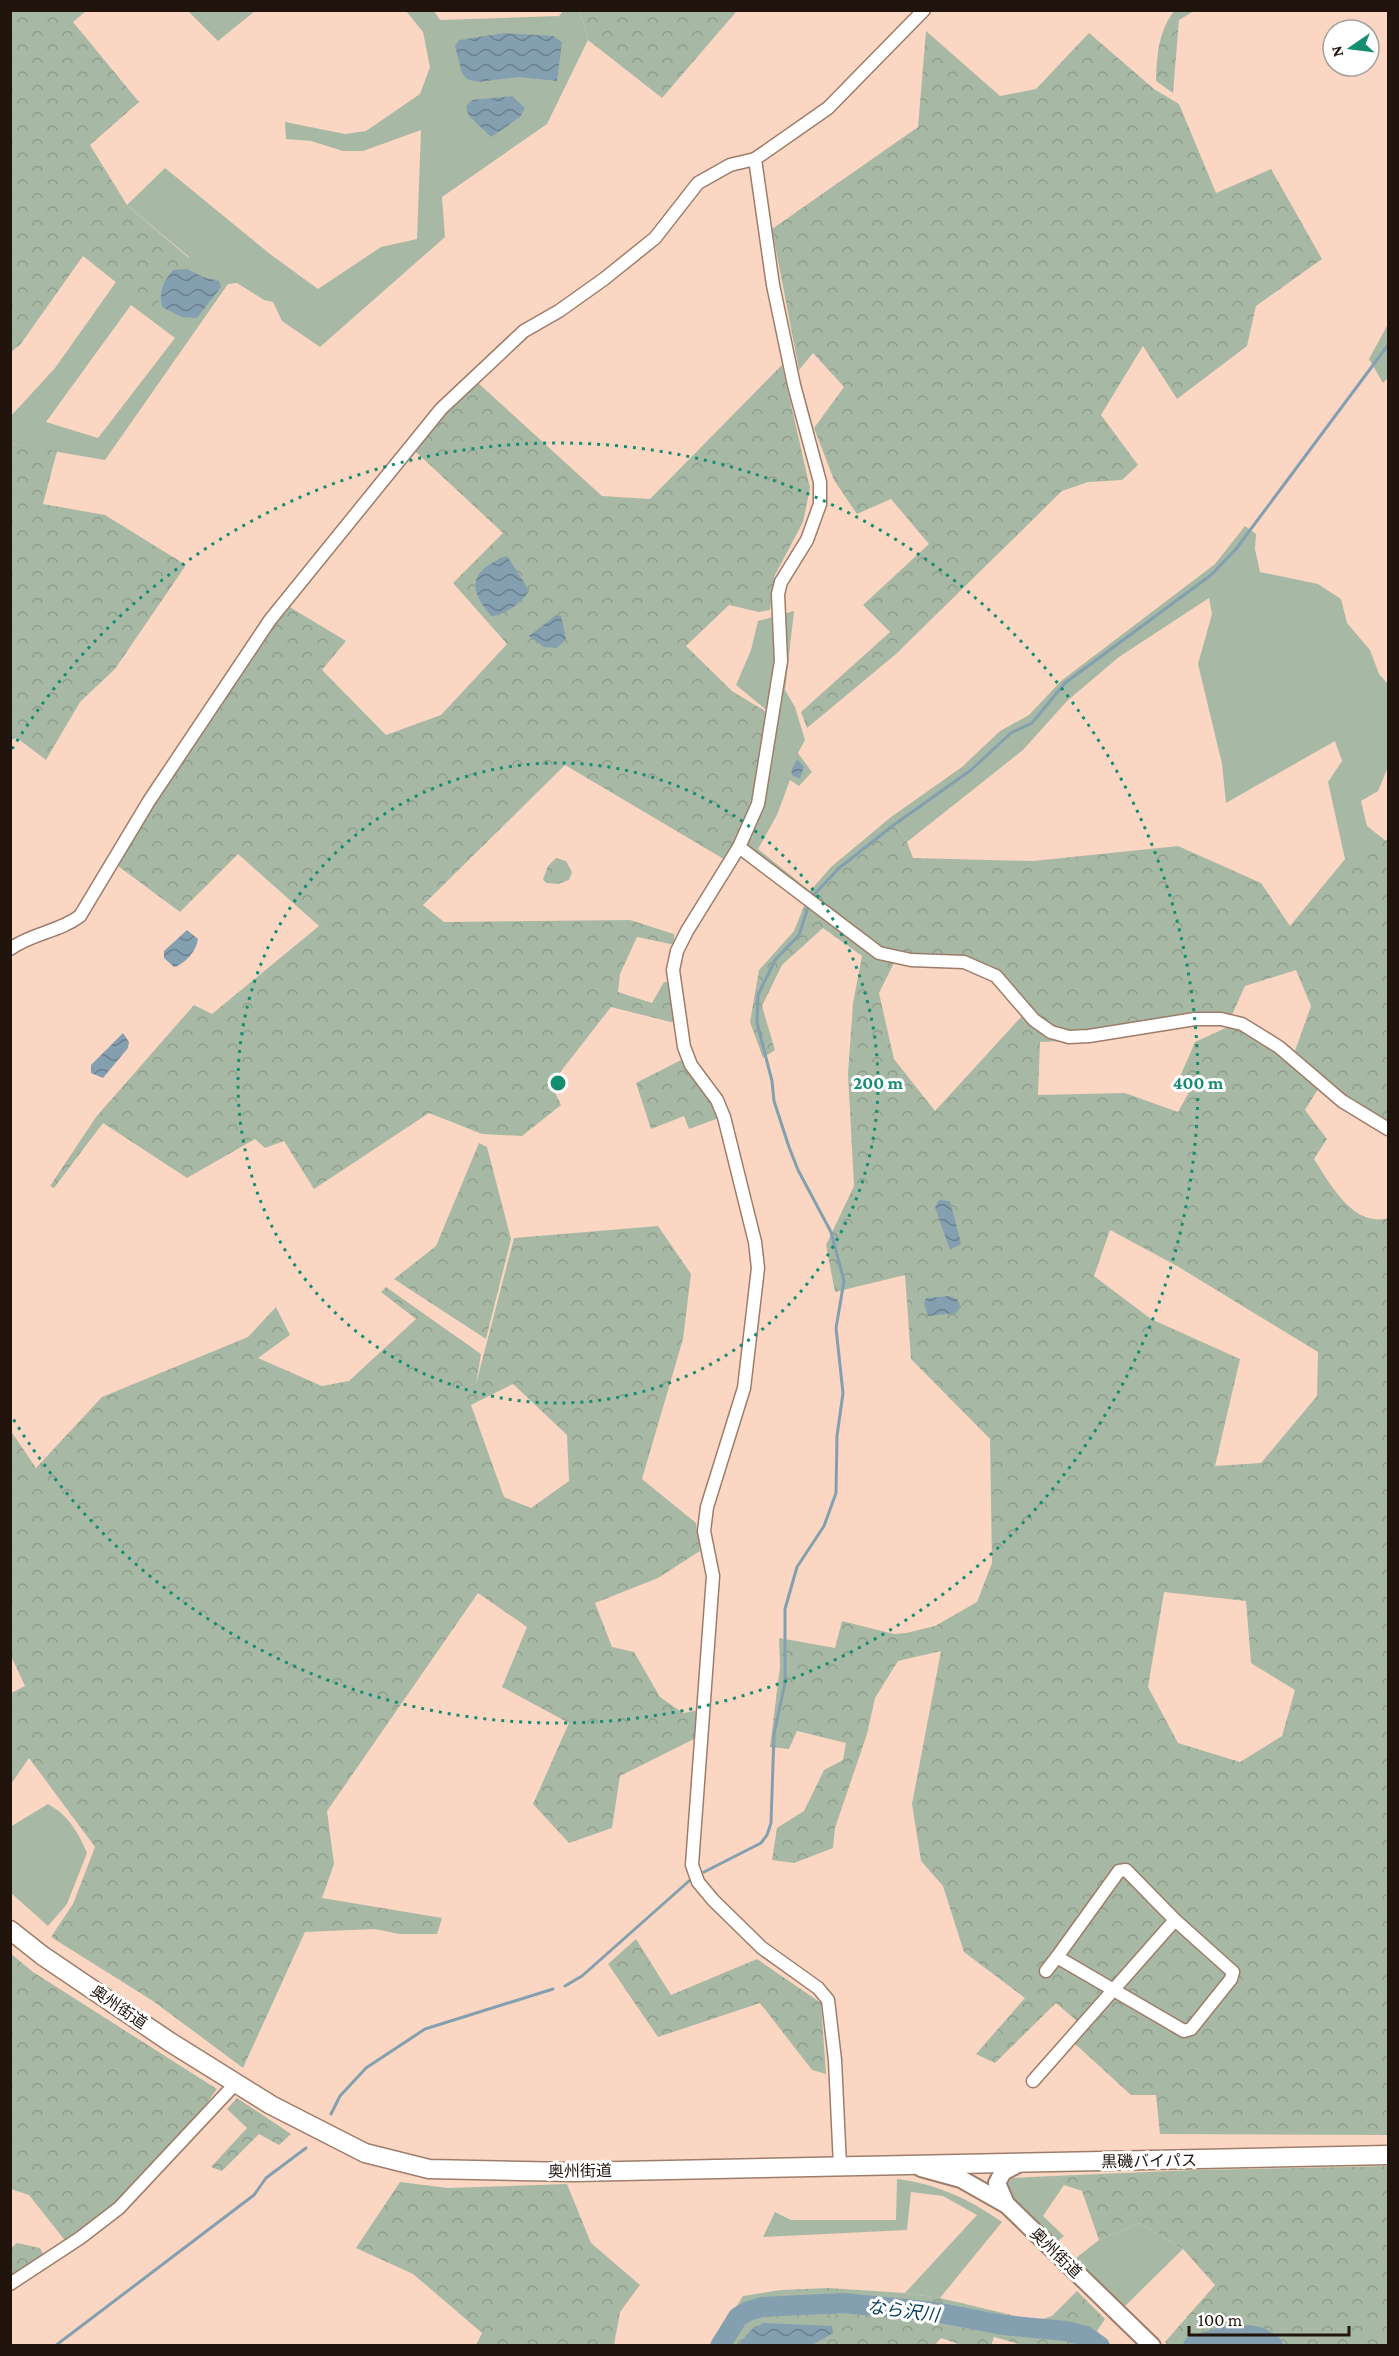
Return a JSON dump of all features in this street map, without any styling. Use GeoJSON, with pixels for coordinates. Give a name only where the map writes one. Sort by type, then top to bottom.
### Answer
{"type":"FeatureCollection","features":[{"type":"Feature","properties":{"kind":"highway","name":"奥州街道"},"geometry":{"type":"LineString","coordinates":[[10,1930],[43,1956],[271,2105],[365,2152],[429,2169],[574,2172],[909,2165]]}},
{"type":"Feature","properties":{"kind":"highway","name":"黒磯バイパス"},"geometry":{"type":"LineString","coordinates":[[909,2165],[1389,2155]]}},
{"type":"Feature","properties":{"kind":"main road"},"geometry":{"type":"LineString","coordinates":[[1007,2205],[997,2183],[1003,2172],[1018,2164]]}},
{"type":"Feature","properties":{"kind":"main road","name":"奥州街道"},"geometry":{"type":"LineString","coordinates":[[909,2165],[961,2179],[1007,2205],[1151,2345]]}},
{"type":"Feature","properties":{"kind":"street"},"geometry":{"type":"LineString","coordinates":[[10,950],[34,936],[63,926],[80,916],[149,801],[270,620],[441,409],[524,331],[604,279],[655,238],[698,183],[730,165],[755,159],[828,108],[924,10]]}},
{"type":"Feature","properties":{"kind":"street"},"geometry":{"type":"LineString","coordinates":[[755,159],[773,285],[790,366],[820,482],[820,504],[807,540],[781,582],[778,594],[781,661],[758,804],[739,847],[687,931],[677,951],[673,970],[684,1047],[691,1065],[717,1100],[724,1117],[755,1242],[758,1268],[744,1388],[707,1507],[704,1531],[712,1576],[692,1865],[698,1882],[713,1900],[762,1947],[818,1988],[828,2000],[835,2060],[840,2166]]}},
{"type":"Feature","properties":{"kind":"street"},"geometry":{"type":"LineString","coordinates":[[739,847],[879,953],[911,960],[964,962],[996,976],[1034,1020],[1051,1032],[1070,1037],[1089,1036],[1195,1019],[1221,1019],[1242,1024],[1280,1047],[1342,1101],[1389,1129]]}},
{"type":"Feature","properties":{"kind":"street"},"geometry":{"type":"LineString","coordinates":[[1046,1971],[1119,1871],[1126,1870],[1175,1920],[1233,1972],[1231,1978],[1191,2029],[1184,2031],[1057,1957]]}},
{"type":"Feature","properties":{"kind":"street"},"geometry":{"type":"LineString","coordinates":[[1033,2080],[1175,1920]]}},
{"type":"Feature","properties":{"kind":"street"},"geometry":{"type":"LineString","coordinates":[[10,2284],[80,2238],[119,2208],[236,2084]]}},
{"type":"Feature","properties":{"kind":"green space"},"geometry":{"type":"Polygon","coordinates":[[[1175,10],[1194,11],[1179,20],[1173,93],[1156,81],[1162,35],[1175,10]]]}},
{"type":"Feature","properties":{"kind":"green space"},"geometry":{"type":"Polygon","coordinates":[[[11,11],[86,11],[73,22],[139,102],[90,145],[127,205],[189,258],[152,311],[83,256],[20,345],[11,352],[11,11]]]}},
{"type":"Feature","properties":{"kind":"green space"},"geometry":{"type":"Polygon","coordinates":[[[188,11],[255,11],[218,41],[188,11]]]}},
{"type":"Feature","properties":{"kind":"green space"},"geometry":{"type":"Polygon","coordinates":[[[406,11],[434,11],[440,20],[559,16],[563,11],[580,11],[588,40],[547,124],[442,197],[445,237],[320,347],[282,321],[273,302],[264,300],[237,283],[228,284],[105,460],[11,444],[10,417],[55,368],[116,282],[152,310],[189,257],[127,205],[165,168],[270,254],[318,289],[381,247],[417,239],[421,130],[363,151],[343,151],[311,141],[286,139],[285,122],[345,134],[366,131],[420,94],[430,67],[423,32],[406,11]],[[131,305],[46,422],[98,438],[175,338],[131,305]]]}},
{"type":"Feature","properties":{"kind":"green space"},"geometry":{"type":"Polygon","coordinates":[[[580,11],[736,12],[662,98],[588,40],[580,11]]]}},
{"type":"Feature","properties":{"kind":"green space"},"geometry":{"type":"Polygon","coordinates":[[[926,31],[1000,96],[1036,89],[1089,33],[1154,89],[1179,104],[1216,193],[1271,169],[1322,259],[1256,306],[1247,346],[1177,399],[1143,346],[1101,415],[1138,465],[1122,480],[1088,482],[1062,491],[896,654],[807,728],[801,712],[890,632],[863,605],[929,544],[891,499],[857,514],[834,480],[814,428],[844,387],[813,353],[799,370],[772,229],[918,127],[926,31]]]}},
{"type":"Feature","properties":{"kind":"green space"},"geometry":{"type":"Polygon","coordinates":[[[1388,324],[1388,378],[1383,383],[1369,359],[1388,324]]]}},
{"type":"Feature","properties":{"kind":"green space"},"geometry":{"type":"Polygon","coordinates":[[[782,365],[810,488],[803,522],[775,575],[770,610],[759,612],[729,605],[686,646],[732,691],[768,713],[754,802],[727,861],[565,765],[423,905],[444,922],[630,920],[674,934],[675,945],[637,937],[620,974],[618,992],[652,1003],[664,982],[669,982],[675,1023],[611,1007],[551,1084],[561,1105],[522,1136],[482,1134],[429,1113],[314,1189],[284,1141],[265,1148],[255,1139],[187,1178],[103,1123],[54,1188],[50,1186],[96,1117],[194,1005],[212,1014],[319,926],[238,854],[180,912],[118,866],[156,797],[269,627],[288,606],[346,641],[322,670],[386,735],[441,715],[507,644],[453,583],[503,533],[415,451],[443,413],[477,382],[602,496],[650,499],[782,365]]]}},
{"type":"Feature","properties":{"kind":"green space"},"geometry":{"type":"Polygon","coordinates":[[[11,444],[57,451],[43,504],[105,515],[186,565],[115,669],[80,702],[46,760],[17,738],[11,740],[11,444]]]}},
{"type":"Feature","properties":{"kind":"green space"},"geometry":{"type":"Polygon","coordinates":[[[1245,526],[1256,534],[1255,549],[1260,572],[1318,584],[1341,599],[1347,623],[1370,650],[1379,674],[1388,684],[1388,767],[1378,791],[1361,801],[1367,826],[1386,841],[1345,859],[1328,782],[1342,761],[1335,741],[1226,803],[1222,764],[1198,664],[1212,614],[1209,598],[1119,657],[1067,701],[1023,750],[907,842],[891,817],[962,767],[1000,731],[1029,715],[1061,681],[1215,564],[1245,526]]]}},
{"type":"Feature","properties":{"kind":"green space"},"geometry":{"type":"Polygon","coordinates":[[[794,611],[785,690],[795,707],[805,740],[798,753],[812,772],[799,786],[790,780],[777,815],[758,849],[810,891],[804,903],[740,854],[770,713],[736,685],[751,650],[758,621],[794,611]]]}},
{"type":"Feature","properties":{"kind":"green space"},"geometry":{"type":"Polygon","coordinates":[[[891,817],[907,842],[913,858],[1033,861],[1178,846],[1261,883],[1290,926],[1345,859],[1388,839],[1388,1128],[1320,1086],[1305,1110],[1327,1139],[1314,1159],[1335,1191],[1344,1202],[1364,1217],[1388,1218],[1388,2135],[1160,2134],[1156,2095],[1131,2095],[1073,2042],[1085,2028],[1056,2003],[995,2063],[976,2054],[1025,1998],[964,1952],[943,1886],[921,1861],[912,1804],[941,1651],[898,1661],[875,1698],[867,1734],[835,1828],[833,1848],[794,1863],[772,1860],[777,1828],[804,1811],[824,1770],[843,1760],[846,1743],[797,1731],[789,1749],[770,1747],[780,1667],[779,1638],[835,1648],[842,1621],[894,1634],[935,1626],[977,1602],[992,1563],[990,1439],[911,1359],[905,1275],[835,1292],[826,1245],[854,1186],[848,1074],[853,1003],[862,956],[823,928],[782,965],[762,1006],[775,1050],[763,1058],[750,1022],[759,970],[794,931],[810,891],[831,867],[891,817]],[[895,961],[879,993],[894,1059],[935,1111],[1022,1016],[994,983],[965,969],[895,961]],[[1296,970],[1245,986],[1232,1015],[1067,1041],[1040,1042],[1038,1095],[1125,1093],[1178,1112],[1192,1087],[1179,1079],[1195,1042],[1230,1026],[1260,1039],[1290,1065],[1311,1006],[1296,970]],[[1110,1230],[1094,1276],[1151,1319],[1240,1359],[1215,1466],[1261,1463],[1317,1396],[1318,1352],[1177,1266],[1110,1230]],[[1164,1592],[1148,1687],[1178,1743],[1240,1762],[1282,1736],[1295,1690],[1251,1663],[1246,1601],[1164,1592]]]}},
{"type":"Feature","properties":{"kind":"green space"},"geometry":{"type":"Polygon","coordinates":[[[556,858],[566,861],[572,872],[569,880],[558,884],[546,883],[543,879],[548,866],[556,858]]]}},
{"type":"Feature","properties":{"kind":"green space"},"geometry":{"type":"Polygon","coordinates":[[[683,1059],[713,1102],[719,1118],[689,1129],[684,1116],[651,1129],[636,1083],[683,1059]]]}},
{"type":"Feature","properties":{"kind":"green space"},"geometry":{"type":"Polygon","coordinates":[[[479,1143],[487,1147],[511,1239],[486,1339],[394,1279],[436,1246],[479,1143]]]}},
{"type":"Feature","properties":{"kind":"green space"},"geometry":{"type":"Polygon","coordinates":[[[658,1226],[691,1274],[683,1339],[642,1479],[696,1523],[700,1551],[658,1578],[595,1603],[612,1647],[634,1652],[660,1697],[683,1713],[700,1710],[698,1737],[620,1776],[612,1828],[569,1843],[533,1804],[569,1723],[502,1687],[527,1627],[478,1593],[327,1811],[334,1864],[322,1898],[442,1918],[437,1934],[399,1934],[375,1929],[305,1932],[243,2068],[153,2001],[51,1937],[73,1904],[95,1847],[29,1758],[11,1784],[11,1693],[25,1686],[11,1656],[11,1431],[36,1468],[102,1397],[248,1337],[276,1307],[290,1335],[258,1358],[322,1386],[349,1381],[416,1319],[381,1292],[386,1287],[481,1354],[476,1384],[514,1238],[658,1226]],[[513,1384],[471,1405],[504,1497],[531,1508],[569,1481],[567,1435],[513,1384]]]}},
{"type":"Feature","properties":{"kind":"green space"},"geometry":{"type":"Polygon","coordinates":[[[48,1804],[72,1825],[87,1853],[67,1904],[48,1926],[11,1893],[10,1827],[48,1804]]]}},
{"type":"Feature","properties":{"kind":"green space"},"geometry":{"type":"Polygon","coordinates":[[[636,1939],[671,1995],[757,1959],[821,2003],[826,2074],[812,2070],[760,2003],[658,2037],[608,1964],[636,1939]]]}},
{"type":"Feature","properties":{"kind":"green space"},"geometry":{"type":"Polygon","coordinates":[[[10,1953],[33,1972],[217,2089],[178,2142],[104,2215],[67,2243],[29,2195],[11,2189],[10,1953]]]}},
{"type":"Feature","properties":{"kind":"green space"},"geometry":{"type":"Polygon","coordinates":[[[237,2098],[291,2134],[279,2145],[259,2134],[222,2171],[211,2167],[247,2128],[227,2109],[237,2098]]]}},
{"type":"Feature","properties":{"kind":"green space"},"geometry":{"type":"Polygon","coordinates":[[[1388,2166],[1388,2346],[1168,2345],[1165,2342],[1215,2285],[1183,2249],[1139,2223],[1099,2240],[1082,2191],[1064,2185],[1053,2176],[1194,2170],[1388,2166]]]}},
{"type":"Feature","properties":{"kind":"green space"},"geometry":{"type":"Polygon","coordinates":[[[1053,2176],[1064,2185],[1043,2216],[1064,2236],[1057,2242],[1017,2205],[1005,2188],[1012,2178],[1053,2176]]]}},
{"type":"Feature","properties":{"kind":"green space"},"geometry":{"type":"Polygon","coordinates":[[[897,2179],[912,2181],[952,2194],[1002,2222],[940,2298],[905,2293],[977,2215],[943,2196],[911,2192],[907,2230],[763,2237],[775,2212],[791,2220],[896,2220],[897,2179]]]}},
{"type":"Feature","properties":{"kind":"green space"},"geometry":{"type":"Polygon","coordinates":[[[400,2182],[448,2188],[567,2184],[591,2243],[640,2285],[620,2312],[614,2345],[476,2345],[482,2333],[413,2274],[356,2248],[400,2182]]]}},
{"type":"Feature","properties":{"kind":"green space"},"geometry":{"type":"Polygon","coordinates":[[[1139,2223],[1183,2249],[1124,2307],[1076,2258],[1099,2240],[1139,2223]]]}},
{"type":"Feature","properties":{"kind":"green space"},"geometry":{"type":"Polygon","coordinates":[[[17,2243],[40,2248],[44,2256],[11,2280],[10,2249],[17,2243]]]}},
{"type":"Feature","properties":{"kind":"green space"},"geometry":{"type":"Polygon","coordinates":[[[828,2288],[905,2293],[940,2298],[1037,2321],[1052,2316],[1077,2291],[1105,2319],[1097,2331],[1111,2345],[1022,2345],[994,2337],[991,2346],[961,2345],[941,2338],[934,2346],[711,2346],[743,2296],[781,2290],[828,2288]]]}},
{"type":"Feature","properties":{"kind":"water"},"geometry":{"type":"Polygon","coordinates":[[[505,33],[553,36],[562,42],[557,81],[519,77],[478,82],[467,79],[462,73],[455,46],[459,40],[505,33]]]}},
{"type":"Feature","properties":{"kind":"water"},"geometry":{"type":"Polygon","coordinates":[[[512,96],[525,108],[520,117],[491,137],[469,116],[466,106],[472,100],[512,96]]]}},
{"type":"Feature","properties":{"kind":"water"},"geometry":{"type":"Polygon","coordinates":[[[187,269],[203,277],[219,281],[221,287],[197,318],[182,317],[162,307],[162,291],[167,278],[173,270],[187,269]]]}},
{"type":"Feature","properties":{"kind":"water"},"geometry":{"type":"Polygon","coordinates":[[[507,556],[529,590],[513,607],[491,616],[478,596],[476,580],[486,567],[507,556]]]}},
{"type":"Feature","properties":{"kind":"water"},"geometry":{"type":"Polygon","coordinates":[[[556,615],[561,616],[566,639],[557,648],[544,647],[529,636],[556,615]]]}},
{"type":"Feature","properties":{"kind":"water"},"geometry":{"type":"Polygon","coordinates":[[[797,759],[804,767],[800,778],[793,776],[791,771],[797,759]]]}},
{"type":"Feature","properties":{"kind":"water"},"geometry":{"type":"Polygon","coordinates":[[[187,930],[198,939],[197,943],[186,960],[174,967],[164,958],[164,951],[187,930]]]}},
{"type":"Feature","properties":{"kind":"water"},"geometry":{"type":"Polygon","coordinates":[[[123,1033],[129,1042],[128,1048],[103,1078],[91,1073],[91,1065],[123,1033]]]}},
{"type":"Feature","properties":{"kind":"water"},"geometry":{"type":"Polygon","coordinates":[[[939,1200],[950,1201],[960,1239],[961,1244],[950,1250],[935,1207],[939,1200]]]}},
{"type":"Feature","properties":{"kind":"water"},"geometry":{"type":"Polygon","coordinates":[[[949,1296],[957,1299],[961,1307],[956,1313],[928,1316],[924,1303],[926,1298],[949,1296]]]}},
{"type":"Feature","properties":{"kind":"water"},"geometry":{"type":"Polygon","coordinates":[[[763,2323],[832,2326],[833,2333],[812,2345],[738,2345],[750,2331],[763,2323]]]}},
{"type":"Feature","properties":{"kind":"waterway"},"geometry":{"type":"LineString","coordinates":[[811,898],[838,869],[891,827],[971,770],[1011,733],[1032,723],[1065,683],[1211,575],[1236,549],[1388,345]]}},
{"type":"Feature","properties":{"kind":"waterway"},"geometry":{"type":"LineString","coordinates":[[704,1872],[761,1843],[767,1835],[771,1823],[774,1734],[785,1683],[785,1609],[797,1567],[824,1526],[836,1493],[837,1436],[843,1393],[836,1328],[844,1281],[831,1232],[798,1170],[789,1147],[774,1101],[772,1081],[757,1023],[758,995],[775,960],[799,935],[809,904]]}},
{"type":"Feature","properties":{"kind":"waterway"},"geometry":{"type":"LineString","coordinates":[[565,1986],[582,1976],[689,1881]]}},
{"type":"Feature","properties":{"kind":"waterway"},"geometry":{"type":"LineString","coordinates":[[331,2114],[340,2096],[366,2068],[425,2029],[553,1989]]}},
{"type":"Feature","properties":{"kind":"waterway"},"geometry":{"type":"LineString","coordinates":[[55,2346],[254,2195],[266,2178],[306,2148]]}},
{"type":"Feature","properties":{"kind":"waterway","name":"なら沢川"},"geometry":{"type":"LineString","coordinates":[[720,2346],[738,2317],[748,2311],[762,2307],[843,2303],[935,2312],[1003,2325],[1066,2331],[1085,2336],[1100,2346]]}},
{"type":"Feature","properties":{"kind":"waterway","name":"なら沢川"},"geometry":{"type":"LineString","coordinates":[[1193,2346],[1223,2337],[1245,2335],[1256,2336],[1273,2346]]}}]}
